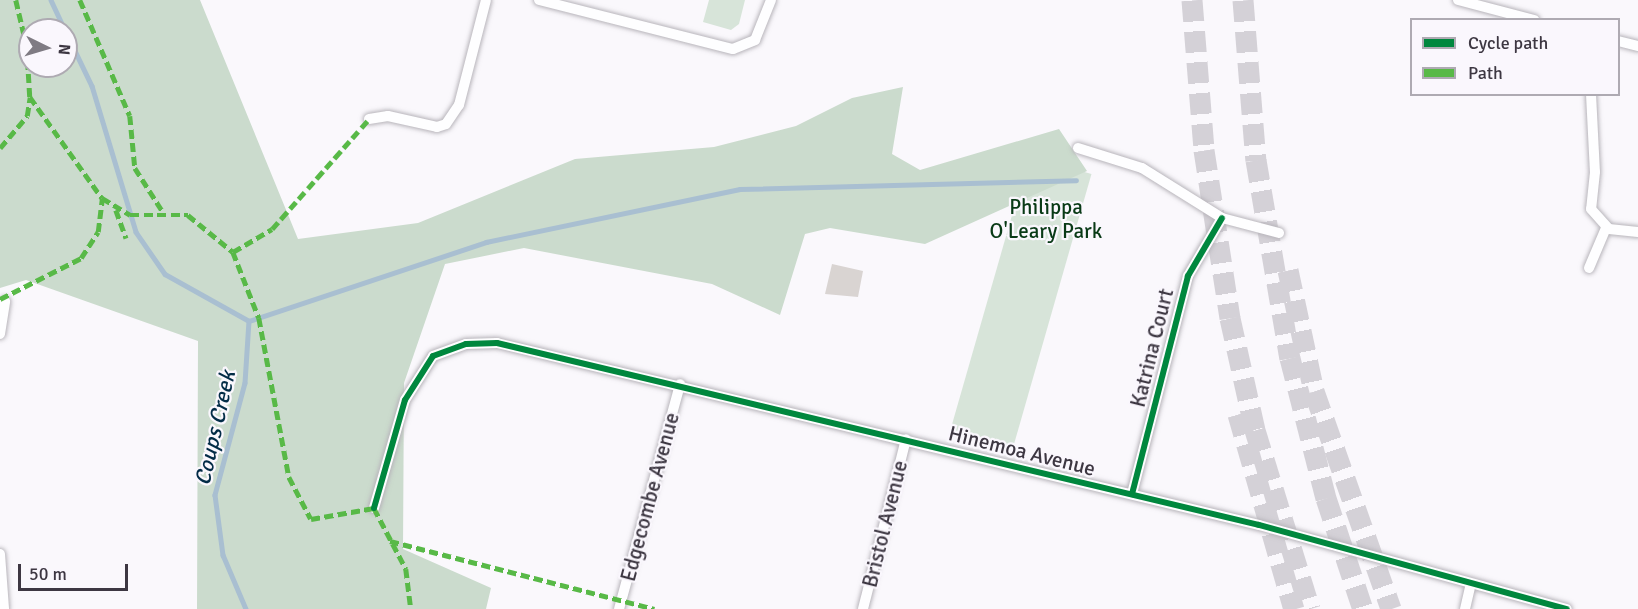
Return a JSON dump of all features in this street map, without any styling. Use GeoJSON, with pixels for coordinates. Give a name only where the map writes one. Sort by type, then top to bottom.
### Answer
{"type":"FeatureCollection","features":[{"type":"Feature","properties":{"kind":"street"},"geometry":{"type":"LineString","coordinates":[[369,119],[388,116],[437,127],[451,119],[459,105],[486,0]]}},
{"type":"Feature","properties":{"kind":"street"},"geometry":{"type":"LineString","coordinates":[[539,0],[733,49],[755,40],[771,0]]}},
{"type":"Feature","properties":{"kind":"street"},"geometry":{"type":"LineString","coordinates":[[1458,0],[1526,18]]}},
{"type":"Feature","properties":{"kind":"street"},"geometry":{"type":"LineString","coordinates":[[1620,42],[1638,46]]}},
{"type":"Feature","properties":{"kind":"street"},"geometry":{"type":"LineString","coordinates":[[1591,96],[1595,172],[1590,202],[1594,218],[1606,228],[1638,232]]}},
{"type":"Feature","properties":{"kind":"street"},"geometry":{"type":"LineString","coordinates":[[1078,148],[1142,168],[1222,218],[1279,233]]}},
{"type":"Feature","properties":{"kind":"street","name":"Katrina Court"},"geometry":{"type":"LineString","coordinates":[[1132,494],[1188,276],[1222,218]]}},
{"type":"Feature","properties":{"kind":"street"},"geometry":{"type":"LineString","coordinates":[[1589,268],[1606,228]]}},
{"type":"Feature","properties":{"kind":"street"},"geometry":{"type":"LineString","coordinates":[[0,334],[4,301]]}},
{"type":"Feature","properties":{"kind":"street","name":"Hinemoa Avenue"},"geometry":{"type":"LineString","coordinates":[[374,508],[405,400],[433,356],[466,344],[497,343],[680,384],[1132,494],[1567,609]]}},
{"type":"Feature","properties":{"kind":"street","name":"Edgecombe Avenue"},"geometry":{"type":"LineString","coordinates":[[620,609],[680,384]]}},
{"type":"Feature","properties":{"kind":"street","name":"Bristol Avenue"},"geometry":{"type":"LineString","coordinates":[[863,609],[906,439]]}},
{"type":"Feature","properties":{"kind":"street"},"geometry":{"type":"LineString","coordinates":[[0,554],[4,609]]}},
{"type":"Feature","properties":{"kind":"street"},"geometry":{"type":"LineString","coordinates":[[1465,609],[1470,584]]}},
{"type":"Feature","properties":{"kind":"green space"},"geometry":{"type":"Polygon","coordinates":[[[0,0],[200,0],[298,239],[418,223],[575,159],[714,147],[796,126],[852,98],[903,87],[892,154],[920,170],[1059,129],[1087,171],[925,244],[830,228],[805,234],[780,315],[712,284],[524,248],[445,264],[404,383],[403,549],[491,588],[486,609],[197,609],[198,341],[26,280],[0,288],[0,0]]]}},
{"type":"Feature","properties":{"kind":"green space"},"geometry":{"type":"Polygon","coordinates":[[[709,0],[745,0],[739,24],[731,30],[703,22],[709,0]]]}},
{"type":"Feature","properties":{"kind":"green space","name":"Philippa O'Leary Park"},"geometry":{"type":"Polygon","coordinates":[[[1029,156],[1091,174],[1012,451],[950,433],[1029,156]]]}},
{"type":"Feature","properties":{"kind":"building"},"geometry":{"type":"Polygon","coordinates":[[[832,264],[863,271],[858,297],[825,294],[832,264]]]}},
{"type":"Feature","properties":{"kind":"waterway","name":"Coups Creek"},"geometry":{"type":"LineString","coordinates":[[51,0],[59,18]]}},
{"type":"Feature","properties":{"kind":"waterway","name":"Coups Creek"},"geometry":{"type":"LineString","coordinates":[[78,57],[92,86],[136,232],[165,274],[249,321],[245,383],[215,495],[223,555],[246,609]]}},
{"type":"Feature","properties":{"kind":"waterway"},"geometry":{"type":"LineString","coordinates":[[249,321],[486,242],[740,189],[1076,180]]}},
{"type":"Feature","properties":{"kind":"tunnel"},"geometry":{"type":"LineString","coordinates":[[1192,0],[1204,150],[1230,318],[1255,430],[1310,609]]}},
{"type":"Feature","properties":{"kind":"tunnel"},"geometry":{"type":"LineString","coordinates":[[1243,0],[1256,160],[1290,358],[1326,498],[1363,609]]}},
{"type":"Feature","properties":{"kind":"tunnel"},"geometry":{"type":"LineString","coordinates":[[1288,270],[1314,391],[1391,609]]}},
{"type":"Feature","properties":{"kind":"tunnel"},"geometry":{"type":"LineString","coordinates":[[1238,414],[1294,609]]}},
{"type":"Feature","properties":{"kind":"marked path"},"geometry":{"type":"LineString","coordinates":[[16,0],[27,47],[30,97],[102,198],[130,215],[188,215],[233,252],[259,318],[289,477],[311,519],[374,508],[406,569],[411,609]]}},
{"type":"Feature","properties":{"kind":"marked path"},"geometry":{"type":"LineString","coordinates":[[80,0],[130,116],[135,168],[163,212]]}},
{"type":"Feature","properties":{"kind":"marked path"},"geometry":{"type":"LineString","coordinates":[[0,148],[27,116],[30,97]]}},
{"type":"Feature","properties":{"kind":"marked path"},"geometry":{"type":"LineString","coordinates":[[233,252],[272,229],[369,119]]}},
{"type":"Feature","properties":{"kind":"marked path"},"geometry":{"type":"LineString","coordinates":[[0,299],[81,258],[98,232],[102,198]]}},
{"type":"Feature","properties":{"kind":"marked path"},"geometry":{"type":"LineString","coordinates":[[116,210],[126,238]]}},
{"type":"Feature","properties":{"kind":"marked path"},"geometry":{"type":"LineString","coordinates":[[390,541],[654,609]]}},
{"type":"Feature","properties":{"kind":"cycle path"},"geometry":{"type":"LineString","coordinates":[[1132,494],[1188,276],[1222,218]]}},
{"type":"Feature","properties":{"kind":"cycle path"},"geometry":{"type":"LineString","coordinates":[[374,508],[405,400],[433,356],[466,344],[497,343],[1259,525],[1567,609]]}}]}
